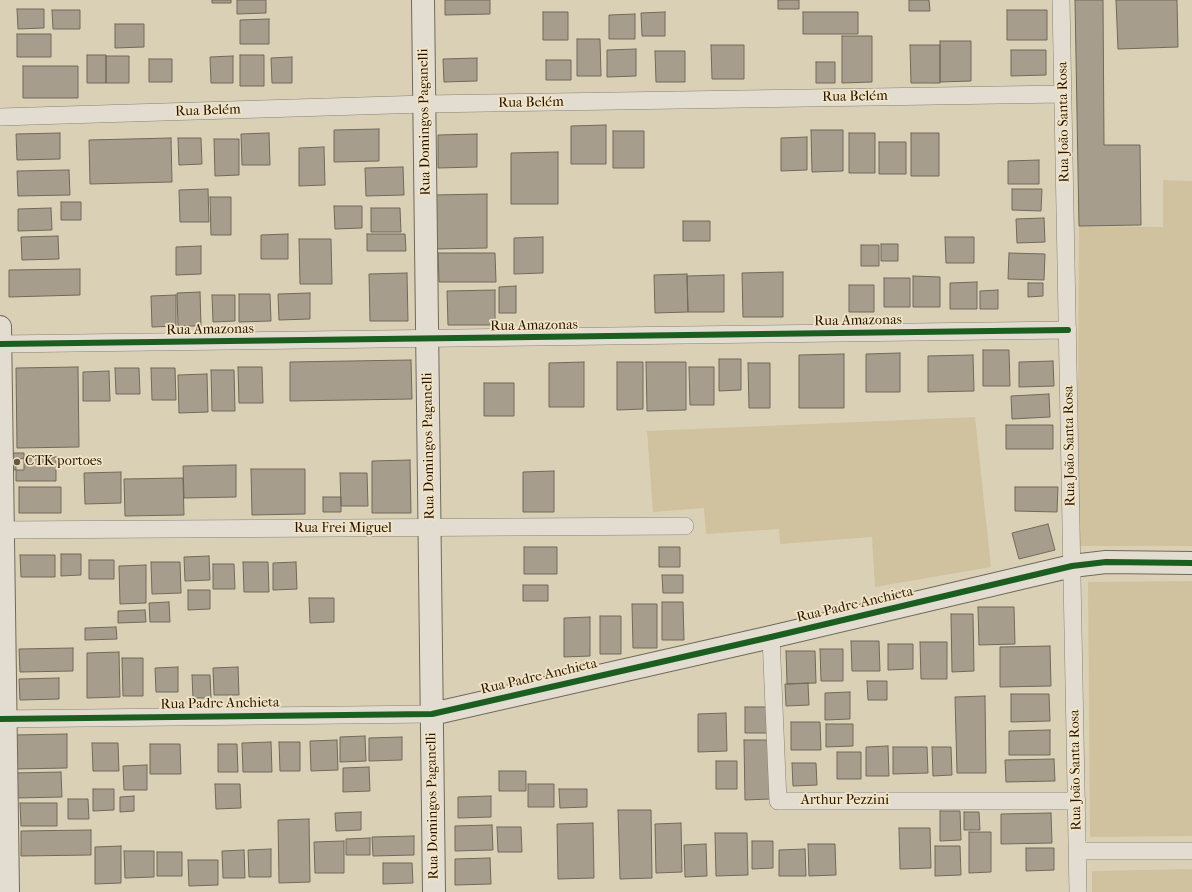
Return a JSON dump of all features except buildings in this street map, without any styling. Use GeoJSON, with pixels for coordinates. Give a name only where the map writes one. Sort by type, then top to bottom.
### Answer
{"type":"FeatureCollection","features":[{"type":"Feature","properties":{"kind":"street","name":"Rua Domingos Paganelli"},"geometry":{"type":"LineString","coordinates":[[423,0],[434,892]]}},
{"type":"Feature","properties":{"kind":"street","name":"Rua João Santa Rosa"},"geometry":{"type":"LineString","coordinates":[[1061,0],[1078,892]]}},
{"type":"Feature","properties":{"kind":"street","name":"Rua Belém"},"geometry":{"type":"LineString","coordinates":[[0,117],[425,104],[1063,94]]}},
{"type":"Feature","properties":{"kind":"street"},"geometry":{"type":"LineString","coordinates":[[0,327],[3,719],[8,892]]}},
{"type":"Feature","properties":{"kind":"street","name":"Rua Amazonas"},"geometry":{"type":"LineString","coordinates":[[0,344],[1068,330]]}},
{"type":"Feature","properties":{"kind":"street","name":"Rua Frei Miguel"},"geometry":{"type":"LineString","coordinates":[[1,530],[685,526]]}},
{"type":"Feature","properties":{"kind":"street","name":"Rua Padre Anchieta"},"geometry":{"type":"LineString","coordinates":[[3,719],[432,714],[771,637],[1072,566],[1106,562],[1192,563]]}},
{"type":"Feature","properties":{"kind":"street","name":"Arthur Pezzini"},"geometry":{"type":"LineString","coordinates":[[771,637],[778,801],[1077,801]]}},
{"type":"Feature","properties":{"kind":"street"},"geometry":{"type":"LineString","coordinates":[[1078,851],[1192,851]]}},
{"type":"Feature","properties":{"kind":"shaded area"},"geometry":{"type":"Polygon","coordinates":[[[1163,180],[1192,181],[1192,546],[1077,546],[1079,226],[1163,227],[1163,180]]]}},
{"type":"Feature","properties":{"kind":"shaded area"},"geometry":{"type":"Polygon","coordinates":[[[975,417],[991,567],[875,587],[872,537],[780,544],[779,529],[706,534],[704,508],[653,512],[647,431],[975,417]]]}},
{"type":"Feature","properties":{"kind":"shaded area"},"geometry":{"type":"Polygon","coordinates":[[[1192,581],[1192,836],[1090,837],[1088,582],[1192,581]]]}},
{"type":"Feature","properties":{"kind":"shaded area"},"geometry":{"type":"Polygon","coordinates":[[[1192,869],[1192,892],[1092,892],[1092,871],[1192,869]]]}},
{"type":"Feature","properties":{"kind":"cycle path"},"geometry":{"type":"LineString","coordinates":[[0,344],[1068,330]]}},
{"type":"Feature","properties":{"kind":"cycle path"},"geometry":{"type":"LineString","coordinates":[[0,719],[432,714],[771,637],[1072,566],[1106,562],[1192,563]]}},
{"type":"Feature","properties":{"kind":"place","name":"CTK portoes"},"geometry":{"type":"Point","coordinates":[17,462]}}]}
